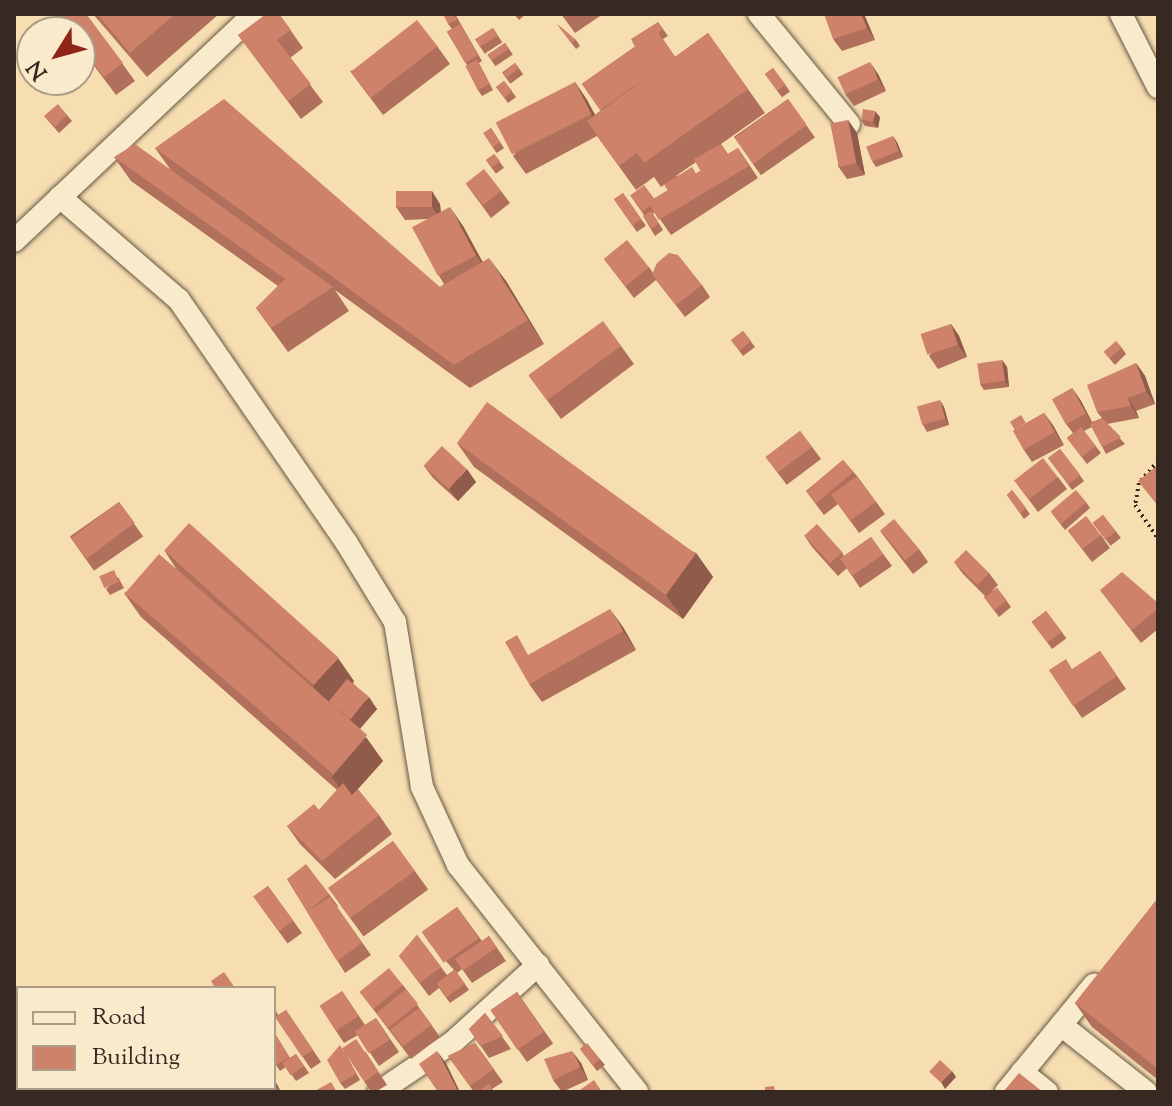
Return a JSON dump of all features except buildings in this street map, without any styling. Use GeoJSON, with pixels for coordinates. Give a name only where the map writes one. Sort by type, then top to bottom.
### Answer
{"type":"FeatureCollection","features":[{"type":"Feature","properties":{"kind":"street"},"geometry":{"type":"LineString","coordinates":[[14,241],[254,14]]}},
{"type":"Feature","properties":{"kind":"street"},"geometry":{"type":"LineString","coordinates":[[759,14],[849,124]]}},
{"type":"Feature","properties":{"kind":"street"},"geometry":{"type":"LineString","coordinates":[[1121,14],[1158,87]]}},
{"type":"Feature","properties":{"kind":"street"},"geometry":{"type":"LineString","coordinates":[[60,197],[179,300],[346,542],[395,622],[422,787],[458,865],[637,1092]]}},
{"type":"Feature","properties":{"kind":"street"},"geometry":{"type":"LineString","coordinates":[[379,1092],[453,1042],[538,965]]}},
{"type":"Feature","properties":{"kind":"street"},"geometry":{"type":"LineString","coordinates":[[1006,1092],[1110,966]]}},
{"type":"Feature","properties":{"kind":"street"},"geometry":{"type":"LineString","coordinates":[[1061,1025],[1146,1092]]}},
{"type":"Feature","properties":{"kind":"street"},"geometry":{"type":"LineString","coordinates":[[1022,1072],[1047,1092]]}},
{"type":"Feature","properties":{"kind":"path"},"geometry":{"type":"LineString","coordinates":[[1158,461],[1139,483],[1135,505],[1158,539]]}}]}
